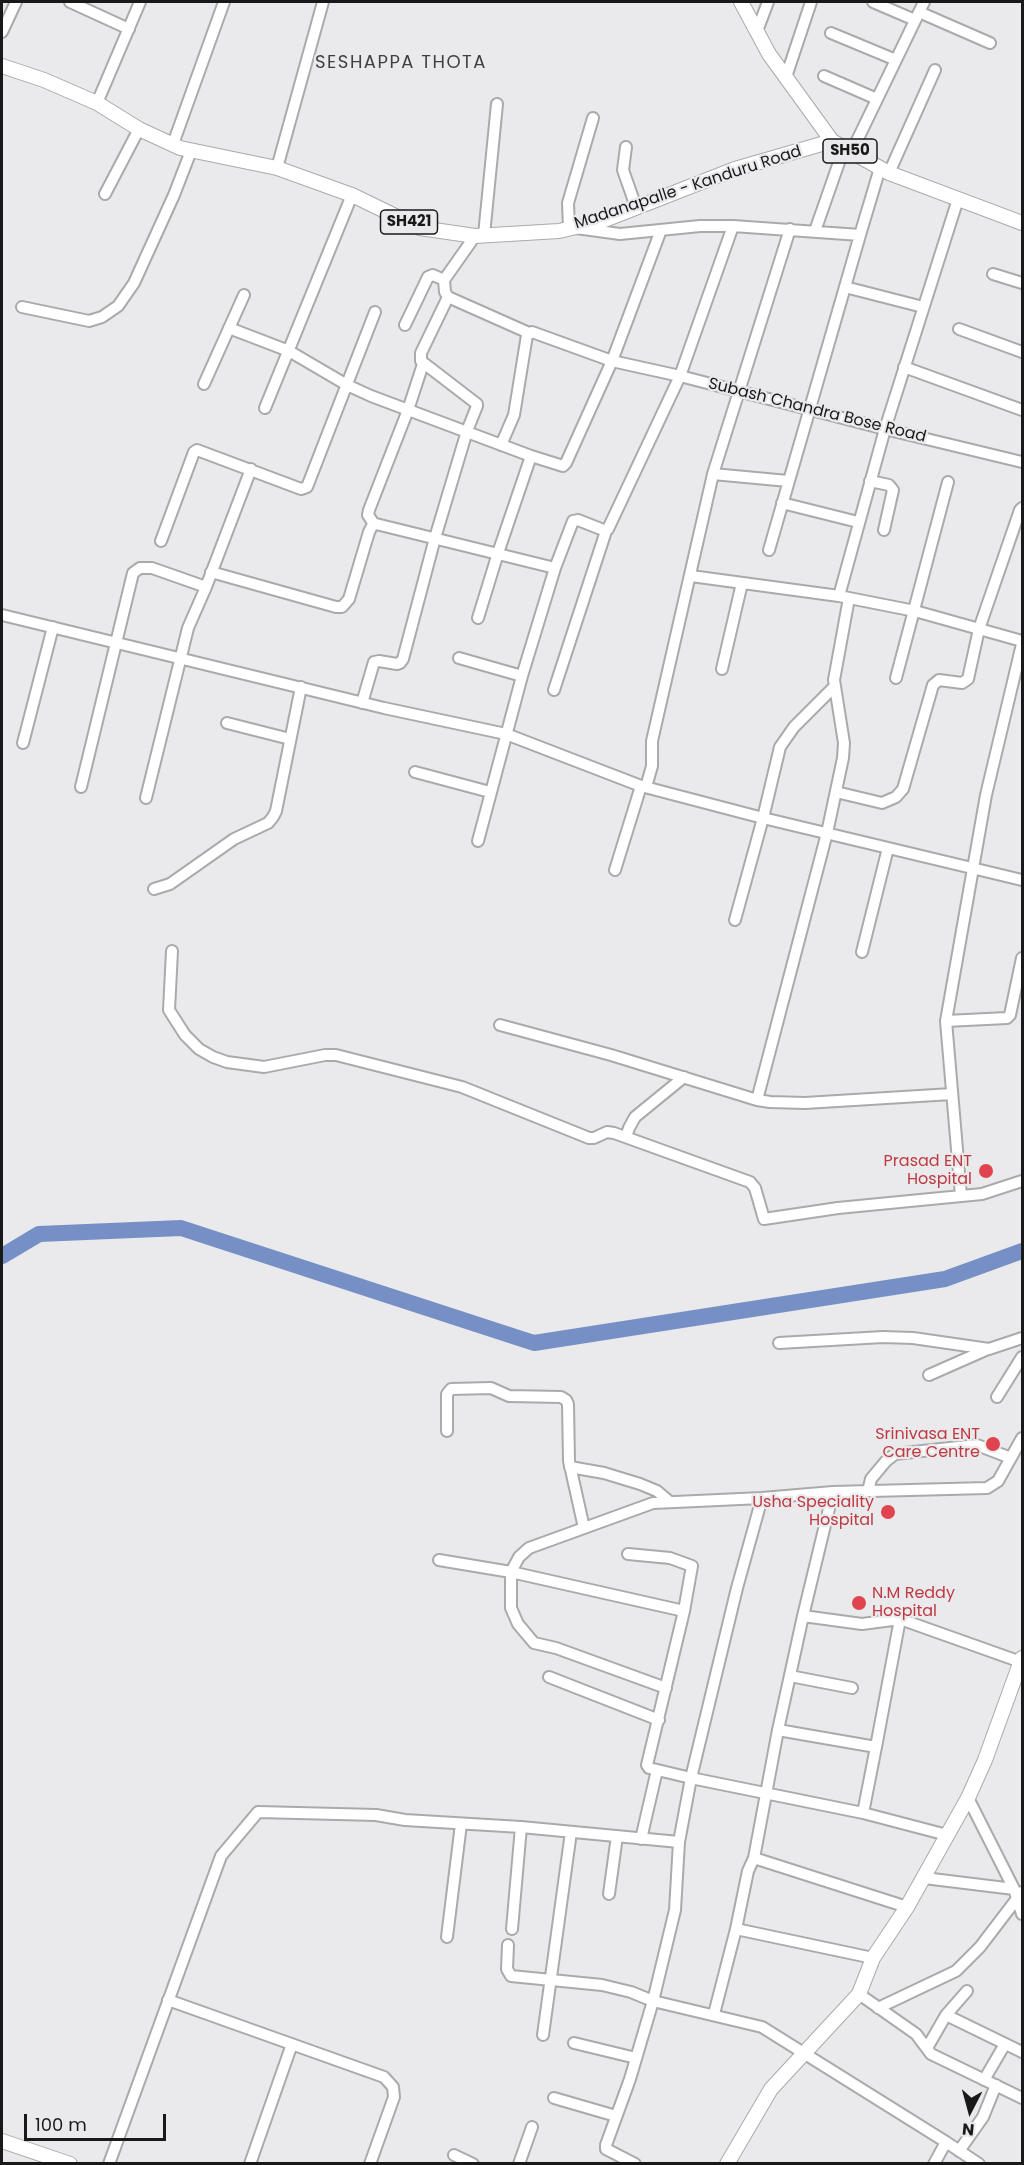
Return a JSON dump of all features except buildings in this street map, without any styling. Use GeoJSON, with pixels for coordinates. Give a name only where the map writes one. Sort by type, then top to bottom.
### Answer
{"type":"FeatureCollection","features":[{"type":"Feature","properties":{"kind":"main road","name":"SH50"},"geometry":{"type":"LineString","coordinates":[[741,2],[769,54],[843,147],[885,171],[1023,223]]}},
{"type":"Feature","properties":{"kind":"main road","name":"Madanapalle - Kanduru Road"},"geometry":{"type":"LineString","coordinates":[[2,66],[44,80],[97,103],[139,129],[191,151],[277,168],[352,195],[420,228],[479,235],[559,231],[602,220],[735,170],[843,147]]}},
{"type":"Feature","properties":{"kind":"main road"},"geometry":{"type":"LineString","coordinates":[[727,2163],[771,2089],[859,1994],[873,1958],[907,1907],[968,1798],[1022,1660]]}},
{"type":"Feature","properties":{"kind":"main road"},"geometry":{"type":"LineString","coordinates":[[2,2141],[69,2163]]}},
{"type":"Feature","properties":{"kind":"street"},"geometry":{"type":"LineString","coordinates":[[2,32],[15,2]]}},
{"type":"Feature","properties":{"kind":"street"},"geometry":{"type":"LineString","coordinates":[[70,2],[129,28]]}},
{"type":"Feature","properties":{"kind":"street"},"geometry":{"type":"LineString","coordinates":[[97,103],[140,2]]}},
{"type":"Feature","properties":{"kind":"street"},"geometry":{"type":"LineString","coordinates":[[173,144],[224,2]]}},
{"type":"Feature","properties":{"kind":"street"},"geometry":{"type":"LineString","coordinates":[[277,168],[323,2]]}},
{"type":"Feature","properties":{"kind":"street"},"geometry":{"type":"LineString","coordinates":[[757,31],[768,2]]}},
{"type":"Feature","properties":{"kind":"street"},"geometry":{"type":"LineString","coordinates":[[786,77],[811,2]]}},
{"type":"Feature","properties":{"kind":"street"},"geometry":{"type":"LineString","coordinates":[[873,2],[990,43]]}},
{"type":"Feature","properties":{"kind":"street"},"geometry":{"type":"LineString","coordinates":[[815,231],[843,147],[877,99],[924,2]]}},
{"type":"Feature","properties":{"kind":"street"},"geometry":{"type":"LineString","coordinates":[[831,33],[896,60]]}},
{"type":"Feature","properties":{"kind":"street"},"geometry":{"type":"LineString","coordinates":[[769,550],[861,235],[885,171],[935,70]]}},
{"type":"Feature","properties":{"kind":"street"},"geometry":{"type":"LineString","coordinates":[[824,76],[877,99]]}},
{"type":"Feature","properties":{"kind":"street"},"geometry":{"type":"LineString","coordinates":[[362,703],[374,662],[397,664],[402,659],[435,538],[477,404],[423,364],[421,353],[448,297],[443,288],[444,280],[479,235],[497,104]]}},
{"type":"Feature","properties":{"kind":"street"},"geometry":{"type":"LineString","coordinates":[[593,118],[568,203],[571,228],[620,234],[700,226],[733,226],[861,235]]}},
{"type":"Feature","properties":{"kind":"street"},"geometry":{"type":"LineString","coordinates":[[105,194],[139,129]]}},
{"type":"Feature","properties":{"kind":"street"},"geometry":{"type":"LineString","coordinates":[[626,147],[623,170],[636,207]]}},
{"type":"Feature","properties":{"kind":"street"},"geometry":{"type":"LineString","coordinates":[[22,307],[89,321],[102,317],[118,306],[134,283],[174,195],[191,151]]}},
{"type":"Feature","properties":{"kind":"street"},"geometry":{"type":"LineString","coordinates":[[265,408],[352,195]]}},
{"type":"Feature","properties":{"kind":"street"},"geometry":{"type":"LineString","coordinates":[[757,1101],[827,834],[843,758],[844,743],[834,687],[844,597],[858,522],[904,367],[958,199]]}},
{"type":"Feature","properties":{"kind":"street"},"geometry":{"type":"LineString","coordinates":[[554,690],[606,531],[680,375],[733,226]]}},
{"type":"Feature","properties":{"kind":"street"},"geometry":{"type":"LineString","coordinates":[[615,870],[652,766],[652,741],[713,474],[790,229]]}},
{"type":"Feature","properties":{"kind":"street"},"geometry":{"type":"LineString","coordinates":[[229,328],[289,351],[347,386],[560,466],[566,463],[612,361],[661,230]]}},
{"type":"Feature","properties":{"kind":"street"},"geometry":{"type":"LineString","coordinates":[[993,274],[1023,283]]}},
{"type":"Feature","properties":{"kind":"street"},"geometry":{"type":"LineString","coordinates":[[405,325],[428,276],[433,275],[444,280]]}},
{"type":"Feature","properties":{"kind":"street"},"geometry":{"type":"LineString","coordinates":[[845,287],[923,307]]}},
{"type":"Feature","properties":{"kind":"street"},"geometry":{"type":"LineString","coordinates":[[204,384],[244,295]]}},
{"type":"Feature","properties":{"kind":"street","name":"Subash Chandra Bose Road"},"geometry":{"type":"LineString","coordinates":[[448,297],[529,333],[532,332],[612,361],[680,375],[885,429],[1023,462]]}},
{"type":"Feature","properties":{"kind":"street"},"geometry":{"type":"LineString","coordinates":[[161,541],[194,452],[200,450],[301,489],[307,487],[375,312]]}},
{"type":"Feature","properties":{"kind":"street"},"geometry":{"type":"LineString","coordinates":[[959,329],[1023,352]]}},
{"type":"Feature","properties":{"kind":"street"},"geometry":{"type":"LineString","coordinates":[[501,445],[514,415],[529,333]]}},
{"type":"Feature","properties":{"kind":"street"},"geometry":{"type":"LineString","coordinates":[[423,364],[408,410],[369,510],[370,519],[374,524],[555,568]]}},
{"type":"Feature","properties":{"kind":"street"},"geometry":{"type":"LineString","coordinates":[[904,367],[1023,410]]}},
{"type":"Feature","properties":{"kind":"street"},"geometry":{"type":"LineString","coordinates":[[478,618],[531,456]]}},
{"type":"Feature","properties":{"kind":"street"},"geometry":{"type":"LineString","coordinates":[[146,798],[190,621],[206,587],[251,470]]}},
{"type":"Feature","properties":{"kind":"street"},"geometry":{"type":"LineString","coordinates":[[713,474],[788,481]]}},
{"type":"Feature","properties":{"kind":"street"},"geometry":{"type":"LineString","coordinates":[[870,481],[889,485],[893,490],[884,530]]}},
{"type":"Feature","properties":{"kind":"street"},"geometry":{"type":"LineString","coordinates":[[896,678],[948,482]]}},
{"type":"Feature","properties":{"kind":"street"},"geometry":{"type":"LineString","coordinates":[[782,503],[858,522]]}},
{"type":"Feature","properties":{"kind":"street"},"geometry":{"type":"LineString","coordinates":[[836,792],[876,803],[888,802],[903,789],[933,685],[939,680],[966,682],[979,629],[1020,510],[1023,508]]}},
{"type":"Feature","properties":{"kind":"street"},"geometry":{"type":"LineString","coordinates":[[478,841],[522,676],[555,568],[573,521],[578,520],[606,531]]}},
{"type":"Feature","properties":{"kind":"street"},"geometry":{"type":"LineString","coordinates":[[211,572],[342,607],[350,599],[369,532],[374,524]]}},
{"type":"Feature","properties":{"kind":"street"},"geometry":{"type":"LineString","coordinates":[[81,787],[133,573],[136,569],[152,568],[206,587]]}},
{"type":"Feature","properties":{"kind":"street"},"geometry":{"type":"LineString","coordinates":[[691,576],[844,597],[915,611],[1023,643],[987,795],[946,1021],[961,1196]]}},
{"type":"Feature","properties":{"kind":"street"},"geometry":{"type":"LineString","coordinates":[[722,669],[742,583]]}},
{"type":"Feature","properties":{"kind":"street"},"geometry":{"type":"LineString","coordinates":[[2,615],[362,703],[506,734],[643,786],[827,834],[1023,880]]}},
{"type":"Feature","properties":{"kind":"street"},"geometry":{"type":"LineString","coordinates":[[23,743],[52,627]]}},
{"type":"Feature","properties":{"kind":"street"},"geometry":{"type":"LineString","coordinates":[[459,658],[522,676]]}},
{"type":"Feature","properties":{"kind":"street"},"geometry":{"type":"LineString","coordinates":[[154,889],[170,884],[234,839],[268,823],[273,818],[301,687]]}},
{"type":"Feature","properties":{"kind":"street"},"geometry":{"type":"LineString","coordinates":[[735,920],[782,742],[819,700],[834,687]]}},
{"type":"Feature","properties":{"kind":"street"},"geometry":{"type":"LineString","coordinates":[[227,723],[290,739]]}},
{"type":"Feature","properties":{"kind":"street"},"geometry":{"type":"LineString","coordinates":[[415,772],[490,792]]}},
{"type":"Feature","properties":{"kind":"street"},"geometry":{"type":"LineString","coordinates":[[862,952],[888,848]]}},
{"type":"Feature","properties":{"kind":"street"},"geometry":{"type":"LineString","coordinates":[[172,951],[169,1010],[185,1035],[199,1049],[213,1056],[227,1062],[264,1067],[336,1055],[462,1087],[589,1138],[607,1132],[626,1137],[750,1182],[755,1188],[764,1219],[838,1208],[982,1194],[1023,1181]]}},
{"type":"Feature","properties":{"kind":"street"},"geometry":{"type":"LineString","coordinates":[[946,1021],[1010,1015],[1023,958]]}},
{"type":"Feature","properties":{"kind":"street"},"geometry":{"type":"LineString","coordinates":[[500,1025],[684,1077],[757,1101],[805,1103],[952,1094]]}},
{"type":"Feature","properties":{"kind":"street"},"geometry":{"type":"LineString","coordinates":[[626,1137],[635,1117],[684,1077]]}},
{"type":"Feature","properties":{"kind":"street"},"geometry":{"type":"LineString","coordinates":[[779,1342],[883,1337],[913,1338],[989,1348]]}},
{"type":"Feature","properties":{"kind":"street"},"geometry":{"type":"LineString","coordinates":[[929,1375],[989,1348],[1023,1338]]}},
{"type":"Feature","properties":{"kind":"street"},"geometry":{"type":"LineString","coordinates":[[997,1397],[1023,1357]]}},
{"type":"Feature","properties":{"kind":"street"},"geometry":{"type":"LineString","coordinates":[[447,1431],[447,1394],[451,1389],[491,1388],[509,1396],[561,1397],[568,1404],[570,1467],[584,1528]]}},
{"type":"Feature","properties":{"kind":"street"},"geometry":{"type":"LineString","coordinates":[[666,1688],[556,1648],[534,1643],[518,1624],[511,1608],[511,1572],[519,1557],[529,1548],[653,1503],[833,1492],[987,1488],[998,1481],[1023,1438]]}},
{"type":"Feature","properties":{"kind":"street"},"geometry":{"type":"LineString","coordinates":[[868,1491],[871,1479],[885,1461],[895,1454],[977,1445],[1011,1458]]}},
{"type":"Feature","properties":{"kind":"street"},"geometry":{"type":"LineString","coordinates":[[570,1467],[604,1473],[640,1484],[657,1491],[670,1502]]}},
{"type":"Feature","properties":{"kind":"street"},"geometry":{"type":"LineString","coordinates":[[714,2014],[736,1929],[747,1871],[754,1858],[778,1730],[833,1492]]}},
{"type":"Feature","properties":{"kind":"street"},"geometry":{"type":"LineString","coordinates":[[635,2163],[606,2149],[653,2001],[675,1910],[679,1842],[691,1778],[737,1588],[762,1498]]}},
{"type":"Feature","properties":{"kind":"street"},"geometry":{"type":"LineString","coordinates":[[628,1554],[670,1558],[692,1566],[684,1611],[647,1765],[649,1768],[862,1813],[947,1835]]}},
{"type":"Feature","properties":{"kind":"street"},"geometry":{"type":"LineString","coordinates":[[439,1560],[511,1572],[684,1611]]}},
{"type":"Feature","properties":{"kind":"street"},"geometry":{"type":"LineString","coordinates":[[803,1616],[862,1624],[900,1619],[1022,1660]]}},
{"type":"Feature","properties":{"kind":"street"},"geometry":{"type":"LineString","coordinates":[[862,1813],[900,1619]]}},
{"type":"Feature","properties":{"kind":"street"},"geometry":{"type":"LineString","coordinates":[[790,1676],[852,1688]]}},
{"type":"Feature","properties":{"kind":"street"},"geometry":{"type":"LineString","coordinates":[[549,1677],[659,1720]]}},
{"type":"Feature","properties":{"kind":"street"},"geometry":{"type":"LineString","coordinates":[[778,1730],[876,1747]]}},
{"type":"Feature","properties":{"kind":"street"},"geometry":{"type":"LineString","coordinates":[[641,1839],[657,1770]]}},
{"type":"Feature","properties":{"kind":"street"},"geometry":{"type":"LineString","coordinates":[[968,1798],[1018,1893],[1023,1914]]}},
{"type":"Feature","properties":{"kind":"street"},"geometry":{"type":"LineString","coordinates":[[109,2163],[221,1856],[258,1812],[376,1815],[405,1820],[521,1827],[679,1842]]}},
{"type":"Feature","properties":{"kind":"street"},"geometry":{"type":"LineString","coordinates":[[447,1937],[461,1824]]}},
{"type":"Feature","properties":{"kind":"street"},"geometry":{"type":"LineString","coordinates":[[512,1929],[521,1827]]}},
{"type":"Feature","properties":{"kind":"street"},"geometry":{"type":"LineString","coordinates":[[543,2035],[571,1832]]}},
{"type":"Feature","properties":{"kind":"street"},"geometry":{"type":"LineString","coordinates":[[609,1894],[617,1836]]}},
{"type":"Feature","properties":{"kind":"street"},"geometry":{"type":"LineString","coordinates":[[754,1858],[907,1907]]}},
{"type":"Feature","properties":{"kind":"street"},"geometry":{"type":"LineString","coordinates":[[924,1878],[1018,1893]]}},
{"type":"Feature","properties":{"kind":"street"},"geometry":{"type":"LineString","coordinates":[[878,2008],[956,1971],[980,1947],[1018,1893]]}},
{"type":"Feature","properties":{"kind":"street"},"geometry":{"type":"LineString","coordinates":[[736,1929],[873,1958]]}},
{"type":"Feature","properties":{"kind":"street"},"geometry":{"type":"LineString","coordinates":[[508,1945],[507,1969],[511,1976],[602,1985],[631,1992],[653,2001],[762,2027],[803,2055],[979,2163]]}},
{"type":"Feature","properties":{"kind":"street"},"geometry":{"type":"LineString","coordinates":[[927,2048],[946,2015],[967,1991]]}},
{"type":"Feature","properties":{"kind":"street"},"geometry":{"type":"LineString","coordinates":[[859,1994],[916,2034],[932,2054],[1023,2098]]}},
{"type":"Feature","properties":{"kind":"street"},"geometry":{"type":"LineString","coordinates":[[168,2000],[384,2077],[393,2087],[394,2097],[370,2163]]}},
{"type":"Feature","properties":{"kind":"street"},"geometry":{"type":"LineString","coordinates":[[946,2015],[1023,2052]]}},
{"type":"Feature","properties":{"kind":"street"},"geometry":{"type":"LineString","coordinates":[[574,2043],[636,2058]]}},
{"type":"Feature","properties":{"kind":"street"},"geometry":{"type":"LineString","coordinates":[[250,2163],[292,2044]]}},
{"type":"Feature","properties":{"kind":"street"},"geometry":{"type":"LineString","coordinates":[[984,2080],[1005,2044]]}},
{"type":"Feature","properties":{"kind":"street"},"geometry":{"type":"LineString","coordinates":[[959,2151],[983,2117],[996,2085]]}},
{"type":"Feature","properties":{"kind":"street"},"geometry":{"type":"LineString","coordinates":[[554,2098],[616,2116]]}},
{"type":"Feature","properties":{"kind":"street"},"geometry":{"type":"LineString","coordinates":[[519,2163],[532,2127]]}},
{"type":"Feature","properties":{"kind":"street"},"geometry":{"type":"LineString","coordinates":[[934,2163],[946,2142]]}},
{"type":"Feature","properties":{"kind":"street"},"geometry":{"type":"LineString","coordinates":[[453,2155],[473,2163]]}},
{"type":"Feature","properties":{"kind":"waterway"},"geometry":{"type":"LineString","coordinates":[[2,1256],[39,1234],[181,1228],[534,1343],[945,1279],[1022,1251]]}},
{"type":"Feature","properties":{"kind":"place","name":"Prasad ENT Hospital"},"geometry":{"type":"Point","coordinates":[986,1171]}},
{"type":"Feature","properties":{"kind":"place","name":"Srinivasa ENT Care Centre"},"geometry":{"type":"Point","coordinates":[993,1444]}},
{"type":"Feature","properties":{"kind":"place","name":"Usha Speciality Hospital"},"geometry":{"type":"Point","coordinates":[888,1512]}},
{"type":"Feature","properties":{"kind":"place","name":"N.M Reddy Hospital"},"geometry":{"type":"Point","coordinates":[859,1603]}},
{"type":"Feature","properties":{"kind":"district","name":"SESHAPPA THOTA"},"geometry":{"type":"Point","coordinates":[401,63]}}]}
